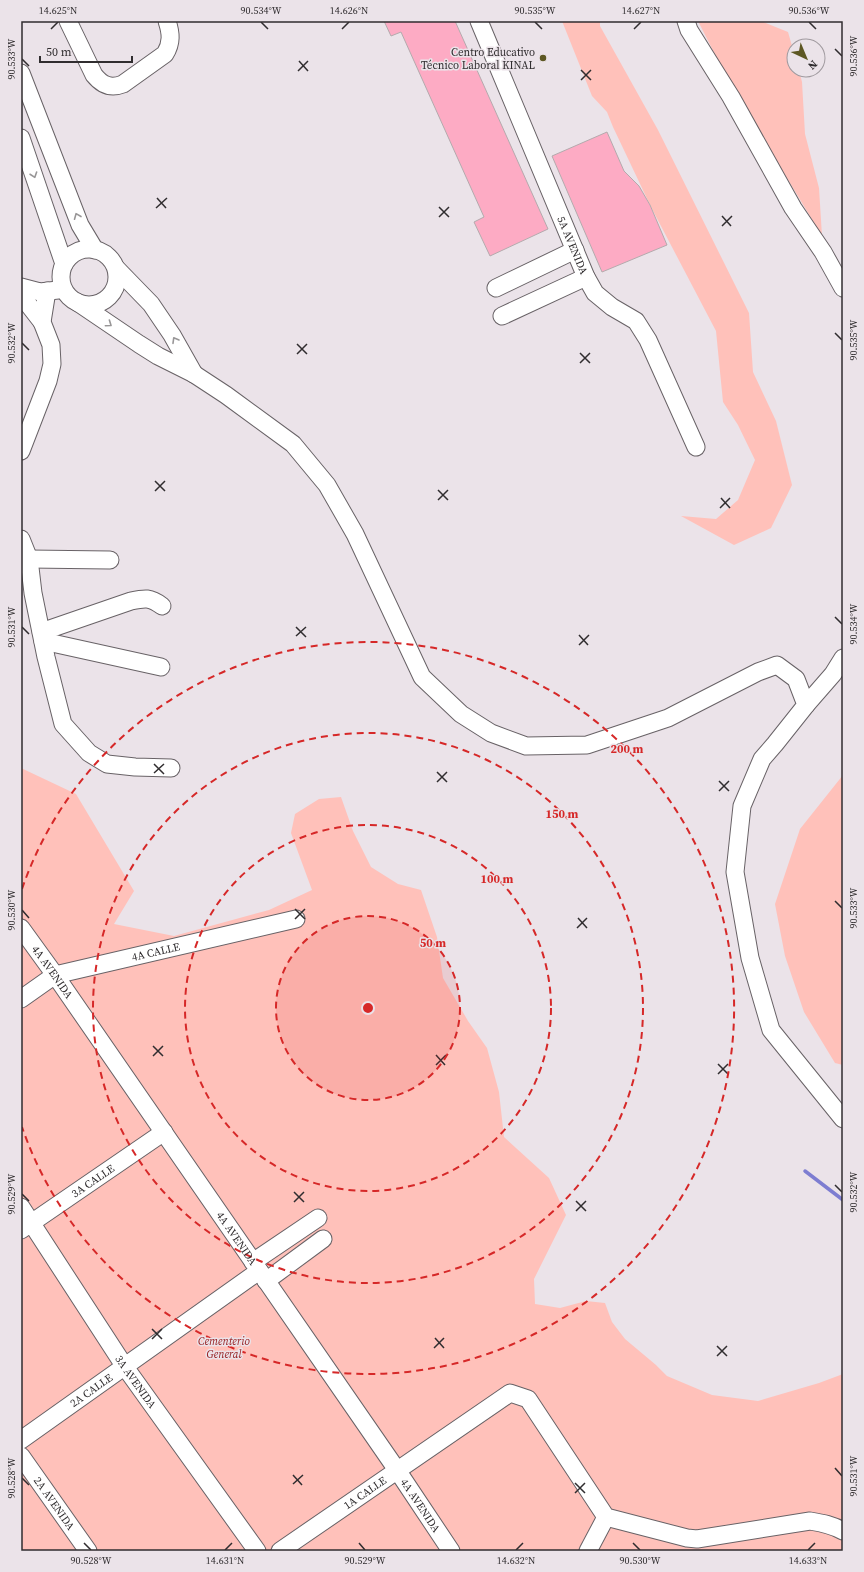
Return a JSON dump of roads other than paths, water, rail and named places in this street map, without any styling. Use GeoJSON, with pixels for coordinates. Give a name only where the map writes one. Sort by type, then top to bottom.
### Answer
{"type":"FeatureCollection","features":[{"type":"Feature","properties":{"kind":"lane"},"geometry":{"type":"LineString","coordinates":[[68,21],[94,75],[99,82],[110,87],[123,84],[164,54],[169,48],[171,34],[167,21]]}},
{"type":"Feature","properties":{"kind":"lane","name":"5A AVENIDA"},"geometry":{"type":"LineString","coordinates":[[479,21],[586,277],[595,293],[612,307],[636,321],[640,327],[648,340],[696,447]]}},
{"type":"Feature","properties":{"kind":"lane"},"geometry":{"type":"LineString","coordinates":[[686,21],[689,30],[732,97],[793,208],[823,252],[843,288]]}},
{"type":"Feature","properties":{"kind":"lane"},"geometry":{"type":"LineString","coordinates":[[21,72],[80,225],[96,250]]}},
{"type":"Feature","properties":{"kind":"lane"},"geometry":{"type":"LineString","coordinates":[[21,138],[64,264]]}},
{"type":"Feature","properties":{"kind":"lane"},"geometry":{"type":"LineString","coordinates":[[194,374],[172,335],[151,304],[116,268],[112,260],[104,253],[86,249],[77,252],[70,257],[64,264],[62,273],[64,290],[70,297],[158,356],[194,374],[294,444],[327,485],[355,534],[422,677],[461,714],[491,733],[526,746],[587,746],[668,718],[758,672],[777,665],[796,679],[806,705]]}},
{"type":"Feature","properties":{"kind":"lane"},"geometry":{"type":"LineString","coordinates":[[496,288],[575,250]]}},
{"type":"Feature","properties":{"kind":"lane"},"geometry":{"type":"LineString","coordinates":[[77,302],[94,304],[102,301],[110,295],[115,287],[117,278],[116,268]]}},
{"type":"Feature","properties":{"kind":"lane"},"geometry":{"type":"LineString","coordinates":[[502,316],[586,277]]}},
{"type":"Feature","properties":{"kind":"lane"},"geometry":{"type":"LineString","coordinates":[[21,287],[40,292],[64,290]]}},
{"type":"Feature","properties":{"kind":"lane"},"geometry":{"type":"LineString","coordinates":[[42,322],[47,291]]}},
{"type":"Feature","properties":{"kind":"lane"},"geometry":{"type":"LineString","coordinates":[[21,295],[42,322],[51,345],[52,364],[48,381],[21,451]]}},
{"type":"Feature","properties":{"kind":"lane"},"geometry":{"type":"LineString","coordinates":[[21,539],[29,559],[33,593],[42,637],[63,724],[89,753],[107,764],[135,767],[171,768]]}},
{"type":"Feature","properties":{"kind":"lane"},"geometry":{"type":"LineString","coordinates":[[29,559],[110,560]]}},
{"type":"Feature","properties":{"kind":"lane"},"geometry":{"type":"LineString","coordinates":[[42,637],[131,600],[146,598],[154,600],[162,606]]}},
{"type":"Feature","properties":{"kind":"lane"},"geometry":{"type":"LineString","coordinates":[[42,637],[161,667]]}},
{"type":"Feature","properties":{"kind":"lane"},"geometry":{"type":"LineString","coordinates":[[843,658],[833,674],[762,759],[742,806],[735,872],[750,958],[771,1030],[843,1119]]}},
{"type":"Feature","properties":{"kind":"lane","name":"4A CALLE"},"geometry":{"type":"LineString","coordinates":[[21,999],[56,975],[296,919]]}},
{"type":"Feature","properties":{"kind":"lane","name":"4A AVENIDA"},"geometry":{"type":"LineString","coordinates":[[21,928],[56,975],[397,1470],[451,1551]]}},
{"type":"Feature","properties":{"kind":"lane","name":"3A CALLE"},"geometry":{"type":"LineString","coordinates":[[26,1226],[164,1132]]}},
{"type":"Feature","properties":{"kind":"lane","name":"3A AVENIDA"},"geometry":{"type":"LineString","coordinates":[[21,1207],[26,1226],[257,1551]]}},
{"type":"Feature","properties":{"kind":"lane"},"geometry":{"type":"LineString","coordinates":[[259,1271],[318,1218]]}},
{"type":"Feature","properties":{"kind":"lane"},"geometry":{"type":"LineString","coordinates":[[259,1271],[323,1239]]}},
{"type":"Feature","properties":{"kind":"lane","name":"2A CALLE"},"geometry":{"type":"LineString","coordinates":[[21,1440],[259,1271]]}},
{"type":"Feature","properties":{"kind":"lane","name":"1A CALLE"},"geometry":{"type":"LineString","coordinates":[[280,1551],[510,1393],[528,1399],[606,1517]]}},
{"type":"Feature","properties":{"kind":"lane","name":"2A AVENIDA"},"geometry":{"type":"LineString","coordinates":[[21,1456],[88,1551]]}},
{"type":"Feature","properties":{"kind":"lane"},"geometry":{"type":"LineString","coordinates":[[588,1551],[606,1517],[687,1538],[697,1539],[810,1521],[823,1523],[843,1531]]}},
{"type":"Feature","properties":{"kind":"waterway"},"geometry":{"type":"LineString","coordinates":[[805,1171],[843,1200]]}},
{"type":"Feature","properties":{"kind":"place","name":"Centro Educativo Técnico Laboral KINAL"},"geometry":{"type":"Point","coordinates":[543,58]}},
{"type":"Feature","properties":{"kind":"park label","name":"Cementerio General"},"geometry":{"type":"Point","coordinates":[224,1347]}}]}
